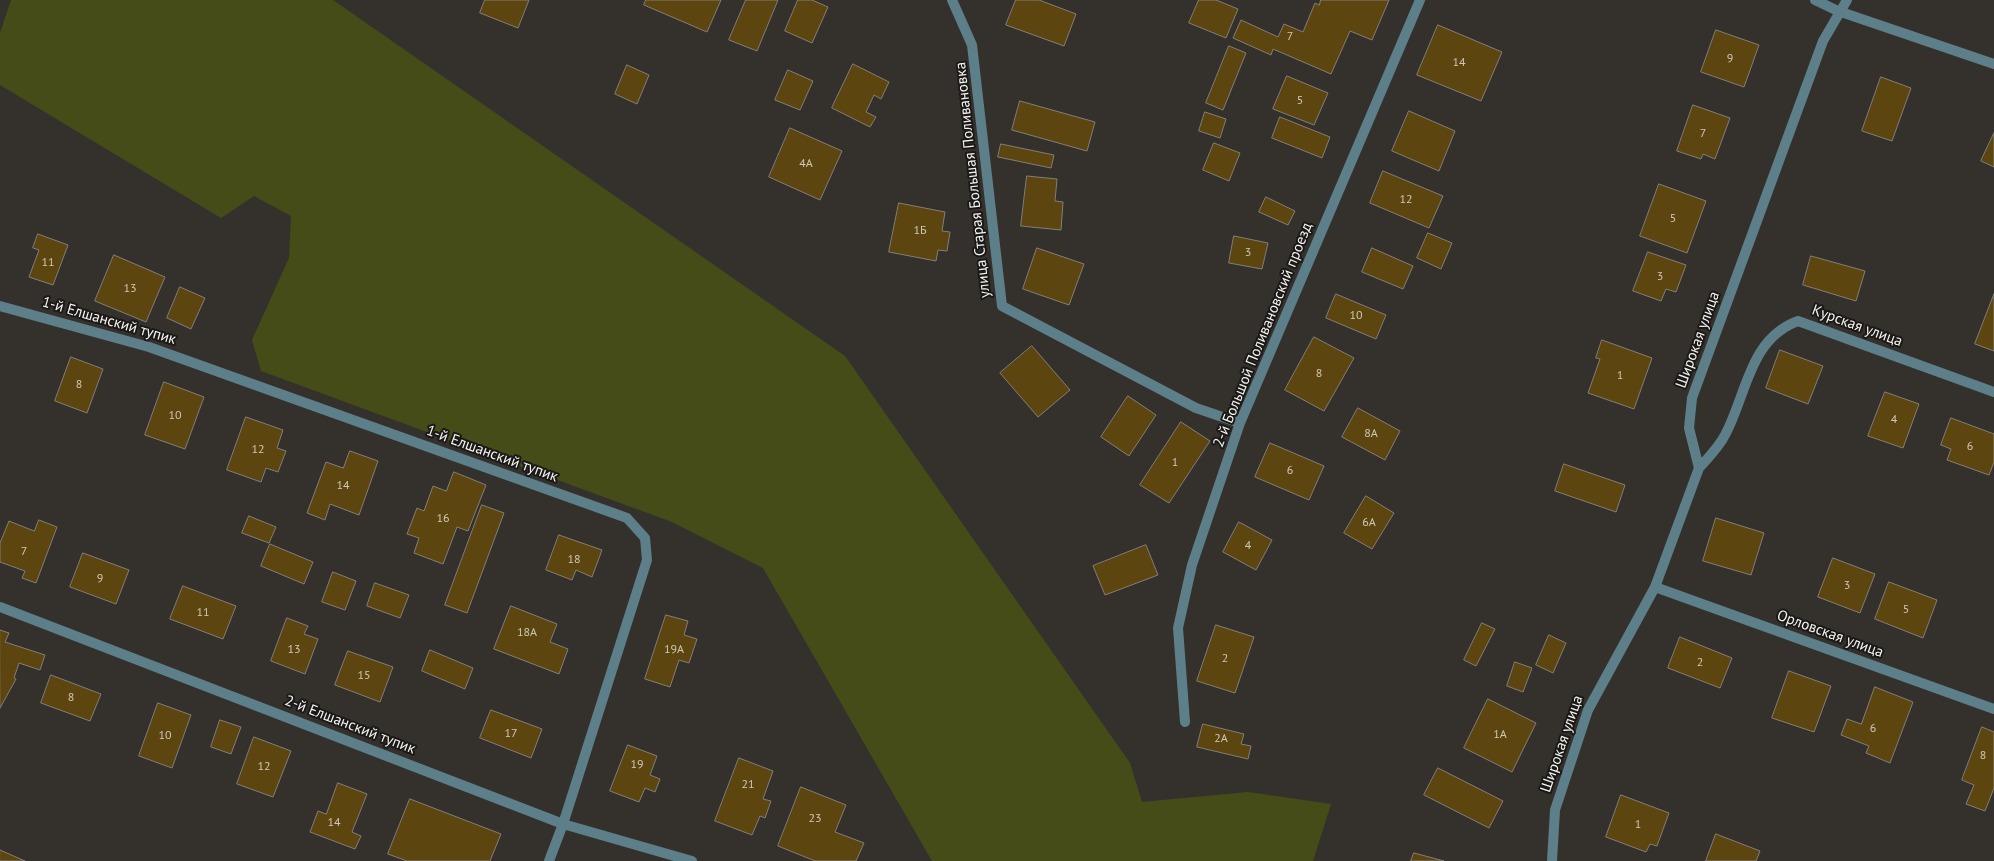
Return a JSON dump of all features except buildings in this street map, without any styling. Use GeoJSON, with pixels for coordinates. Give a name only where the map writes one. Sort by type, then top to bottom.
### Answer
{"type":"FeatureCollection","features":[{"type":"Feature","properties":{"kind":"street","name":"улица Старая Большая Поливановка"},"geometry":{"type":"LineString","coordinates":[[952,0],[972,46],[1002,306],[1196,408],[1240,423]]}},
{"type":"Feature","properties":{"kind":"street","name":"2-й Большой Поливановский проезд"},"geometry":{"type":"LineString","coordinates":[[1185,722],[1178,628],[1192,565],[1240,423],[1420,0]]}},
{"type":"Feature","properties":{"kind":"street"},"geometry":{"type":"LineString","coordinates":[[1815,0],[1838,12],[1994,64]]}},
{"type":"Feature","properties":{"kind":"street","name":"Широкая улица"},"geometry":{"type":"LineString","coordinates":[[1552,861],[1555,810],[1588,710],[1655,587],[1699,468],[1689,428],[1692,398],[1823,41],[1838,12],[1847,0]]}},
{"type":"Feature","properties":{"kind":"street","name":"1-й Елшанский тупик"},"geometry":{"type":"LineString","coordinates":[[0,306],[149,347],[627,518],[645,538],[647,560],[563,824],[549,861]]}},
{"type":"Feature","properties":{"kind":"street","name":"Курская улица"},"geometry":{"type":"LineString","coordinates":[[1699,468],[1725,436],[1758,355],[1772,334],[1785,325],[1798,321],[1994,392]]}},
{"type":"Feature","properties":{"kind":"street","name":"Орловская улица"},"geometry":{"type":"LineString","coordinates":[[1655,587],[1994,709]]}},
{"type":"Feature","properties":{"kind":"street","name":"2-й Елшанский тупик"},"geometry":{"type":"LineString","coordinates":[[0,607],[563,824],[692,861]]}},
{"type":"Feature","properties":{"kind":"green space"},"geometry":{"type":"Polygon","coordinates":[[[11,0],[333,0],[845,356],[1130,763],[1142,802],[1248,792],[1331,804],[1313,861],[932,861],[763,568],[672,522],[261,371],[252,340],[289,258],[291,216],[254,196],[221,218],[0,85],[0,33],[11,0]]]}}]}
